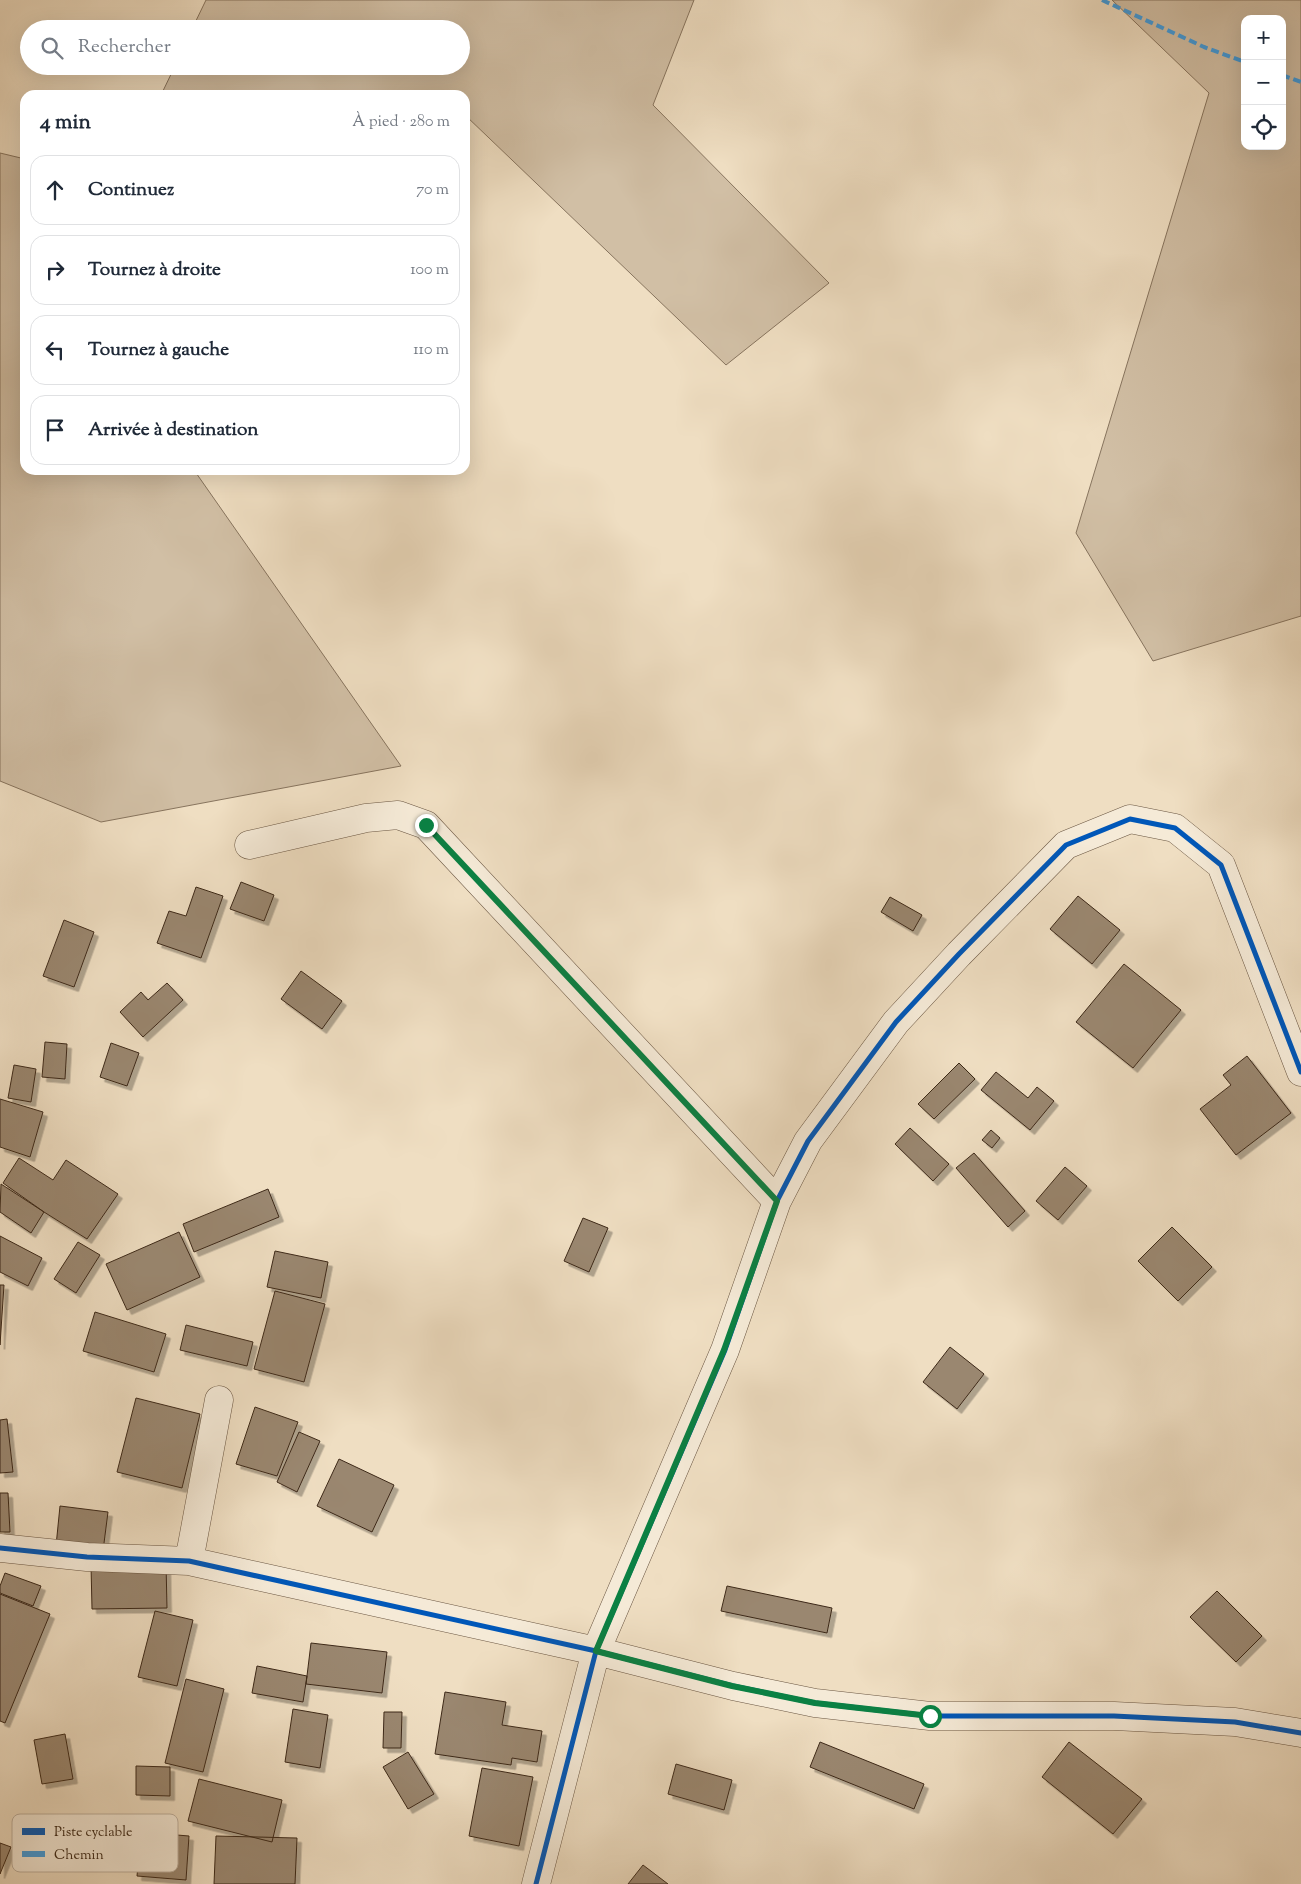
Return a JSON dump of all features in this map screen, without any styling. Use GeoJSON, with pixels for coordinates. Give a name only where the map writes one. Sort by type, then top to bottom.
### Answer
{"type":"FeatureCollection","features":[{"type":"Feature","properties":{"kind":"street"},"geometry":{"type":"LineString","coordinates":[[249,845],[366,818],[398,815],[426,825],[777,1201]]}},
{"type":"Feature","properties":{"kind":"street"},"geometry":{"type":"LineString","coordinates":[[536,1884],[596,1651],[724,1350],[777,1201],[808,1141],[896,1022],[953,960],[1066,845],[1130,819],[1175,828],[1221,865],[1301,1072]]}},
{"type":"Feature","properties":{"kind":"street"},"geometry":{"type":"LineString","coordinates":[[190,1561],[219,1400]]}},
{"type":"Feature","properties":{"kind":"street"},"geometry":{"type":"LineString","coordinates":[[0,1548],[88,1557],[190,1561],[596,1651],[732,1686],[825,1704],[930,1716],[1114,1716],[1235,1722],[1301,1733]]}},
{"type":"Feature","properties":{"kind":"shaded area"},"geometry":{"type":"Polygon","coordinates":[[[206,0],[694,0],[653,105],[829,283],[726,365],[470,120],[470,90],[163,90],[171,75],[470,75],[470,20],[196,20],[206,0]]]}},
{"type":"Feature","properties":{"kind":"shaded area"},"geometry":{"type":"Polygon","coordinates":[[[1112,0],[1301,0],[1301,616],[1153,661],[1076,533],[1209,93],[1112,0]]]}},
{"type":"Feature","properties":{"kind":"shaded area"},"geometry":{"type":"Polygon","coordinates":[[[0,153],[20,158],[20,475],[197,475],[401,766],[101,822],[0,781],[0,153]]]}},
{"type":"Feature","properties":{"kind":"building"},"geometry":{"type":"Polygon","coordinates":[[[241,882],[274,895],[264,921],[230,909],[241,882]]]}},
{"type":"Feature","properties":{"kind":"building"},"geometry":{"type":"Polygon","coordinates":[[[196,887],[223,896],[201,958],[157,943],[169,911],[186,916],[196,887]]]}},
{"type":"Feature","properties":{"kind":"building"},"geometry":{"type":"Polygon","coordinates":[[[1078,896],[1120,930],[1092,964],[1050,929],[1078,896]]]}},
{"type":"Feature","properties":{"kind":"building"},"geometry":{"type":"Polygon","coordinates":[[[890,897],[922,915],[913,931],[881,912],[890,897]]]}},
{"type":"Feature","properties":{"kind":"building"},"geometry":{"type":"Polygon","coordinates":[[[64,920],[94,932],[74,987],[43,976],[64,920]]]}},
{"type":"Feature","properties":{"kind":"building"},"geometry":{"type":"Polygon","coordinates":[[[1124,964],[1181,1010],[1133,1068],[1076,1022],[1124,964]]]}},
{"type":"Feature","properties":{"kind":"building"},"geometry":{"type":"Polygon","coordinates":[[[301,971],[342,1001],[322,1029],[281,999],[301,971]]]}},
{"type":"Feature","properties":{"kind":"building"},"geometry":{"type":"Polygon","coordinates":[[[167,983],[183,1000],[143,1037],[120,1012],[141,992],[148,1000],[167,983]]]}},
{"type":"Feature","properties":{"kind":"building"},"geometry":{"type":"Polygon","coordinates":[[[45,1042],[67,1044],[65,1079],[42,1077],[45,1042]]]}},
{"type":"Feature","properties":{"kind":"building"},"geometry":{"type":"Polygon","coordinates":[[[111,1043],[139,1053],[127,1086],[100,1077],[111,1043]]]}},
{"type":"Feature","properties":{"kind":"building"},"geometry":{"type":"Polygon","coordinates":[[[1247,1056],[1291,1113],[1236,1155],[1200,1109],[1231,1085],[1223,1075],[1247,1056]]]}},
{"type":"Feature","properties":{"kind":"building"},"geometry":{"type":"Polygon","coordinates":[[[959,1063],[975,1079],[934,1119],[918,1104],[959,1063]]]}},
{"type":"Feature","properties":{"kind":"building"},"geometry":{"type":"Polygon","coordinates":[[[14,1065],[36,1069],[31,1102],[8,1098],[14,1065]]]}},
{"type":"Feature","properties":{"kind":"building"},"geometry":{"type":"Polygon","coordinates":[[[996,1072],[1028,1098],[1037,1087],[1054,1101],[1030,1130],[981,1090],[996,1072]]]}},
{"type":"Feature","properties":{"kind":"building"},"geometry":{"type":"Polygon","coordinates":[[[0,1099],[43,1112],[30,1157],[0,1147],[0,1099]]]}},
{"type":"Feature","properties":{"kind":"building"},"geometry":{"type":"Polygon","coordinates":[[[910,1128],[949,1164],[933,1181],[895,1144],[910,1128]]]}},
{"type":"Feature","properties":{"kind":"building"},"geometry":{"type":"Polygon","coordinates":[[[991,1130],[1000,1138],[992,1148],[982,1140],[991,1130]]]}},
{"type":"Feature","properties":{"kind":"building"},"geometry":{"type":"Polygon","coordinates":[[[974,1153],[1025,1211],[1008,1227],[956,1168],[974,1153]]]}},
{"type":"Feature","properties":{"kind":"building"},"geometry":{"type":"Polygon","coordinates":[[[19,1158],[53,1180],[66,1160],[118,1194],[87,1239],[3,1183],[19,1158]]]}},
{"type":"Feature","properties":{"kind":"building"},"geometry":{"type":"Polygon","coordinates":[[[1065,1167],[1087,1186],[1058,1220],[1036,1201],[1065,1167]]]}},
{"type":"Feature","properties":{"kind":"building"},"geometry":{"type":"Polygon","coordinates":[[[1,1184],[44,1212],[31,1233],[0,1212],[1,1184]]]}},
{"type":"Feature","properties":{"kind":"building"},"geometry":{"type":"Polygon","coordinates":[[[268,1189],[279,1217],[194,1252],[183,1224],[268,1189]]]}},
{"type":"Feature","properties":{"kind":"building"},"geometry":{"type":"Polygon","coordinates":[[[583,1218],[608,1228],[589,1272],[564,1261],[583,1218]]]}},
{"type":"Feature","properties":{"kind":"building"},"geometry":{"type":"Polygon","coordinates":[[[1172,1227],[1212,1267],[1178,1301],[1138,1261],[1172,1227]]]}},
{"type":"Feature","properties":{"kind":"building"},"geometry":{"type":"Polygon","coordinates":[[[179,1232],[200,1277],[127,1310],[106,1264],[179,1232]]]}},
{"type":"Feature","properties":{"kind":"building"},"geometry":{"type":"Polygon","coordinates":[[[0,1236],[42,1258],[28,1286],[0,1272],[0,1236]]]}},
{"type":"Feature","properties":{"kind":"building"},"geometry":{"type":"Polygon","coordinates":[[[78,1242],[100,1255],[76,1293],[54,1279],[78,1242]]]}},
{"type":"Feature","properties":{"kind":"building"},"geometry":{"type":"Polygon","coordinates":[[[275,1251],[328,1262],[321,1298],[267,1287],[275,1251]]]}},
{"type":"Feature","properties":{"kind":"building"},"geometry":{"type":"Polygon","coordinates":[[[0,1285],[4,1285],[0,1345],[0,1285]]]}},
{"type":"Feature","properties":{"kind":"building"},"geometry":{"type":"Polygon","coordinates":[[[275,1291],[325,1304],[304,1382],[254,1369],[275,1291]]]}},
{"type":"Feature","properties":{"kind":"building"},"geometry":{"type":"Polygon","coordinates":[[[95,1312],[166,1334],[154,1372],[83,1351],[95,1312]]]}},
{"type":"Feature","properties":{"kind":"building"},"geometry":{"type":"Polygon","coordinates":[[[186,1325],[253,1342],[247,1366],[180,1350],[186,1325]]]}},
{"type":"Feature","properties":{"kind":"building"},"geometry":{"type":"Polygon","coordinates":[[[950,1347],[984,1374],[957,1409],[923,1382],[950,1347]]]}},
{"type":"Feature","properties":{"kind":"building"},"geometry":{"type":"Polygon","coordinates":[[[136,1398],[200,1414],[182,1488],[117,1472],[136,1398]]]}},
{"type":"Feature","properties":{"kind":"building"},"geometry":{"type":"Polygon","coordinates":[[[255,1407],[298,1422],[277,1476],[236,1464],[255,1407]]]}},
{"type":"Feature","properties":{"kind":"building"},"geometry":{"type":"Polygon","coordinates":[[[7,1419],[13,1472],[0,1473],[0,1420],[7,1419]]]}},
{"type":"Feature","properties":{"kind":"building"},"geometry":{"type":"Polygon","coordinates":[[[299,1432],[320,1441],[297,1492],[277,1482],[299,1432]]]}},
{"type":"Feature","properties":{"kind":"building"},"geometry":{"type":"Polygon","coordinates":[[[339,1459],[394,1485],[372,1532],[317,1506],[339,1459]]]}},
{"type":"Feature","properties":{"kind":"building"},"geometry":{"type":"Polygon","coordinates":[[[0,1493],[8,1493],[10,1532],[0,1532],[0,1493]]]}},
{"type":"Feature","properties":{"kind":"building"},"geometry":{"type":"Polygon","coordinates":[[[60,1506],[108,1512],[103,1551],[56,1546],[60,1506]]]}},
{"type":"Feature","properties":{"kind":"building"},"geometry":{"type":"Polygon","coordinates":[[[166,1563],[167,1608],[92,1609],[91,1565],[166,1563]]]}},
{"type":"Feature","properties":{"kind":"building"},"geometry":{"type":"Polygon","coordinates":[[[5,1573],[41,1586],[33,1606],[0,1593],[0,1586],[5,1573]]]}},
{"type":"Feature","properties":{"kind":"building"},"geometry":{"type":"Polygon","coordinates":[[[727,1586],[832,1608],[827,1633],[721,1611],[727,1586]]]}},
{"type":"Feature","properties":{"kind":"building"},"geometry":{"type":"Polygon","coordinates":[[[1217,1591],[1262,1636],[1236,1662],[1190,1617],[1217,1591]]]}},
{"type":"Feature","properties":{"kind":"building"},"geometry":{"type":"Polygon","coordinates":[[[0,1594],[50,1614],[5,1723],[0,1721],[0,1594]]]}},
{"type":"Feature","properties":{"kind":"building"},"geometry":{"type":"Polygon","coordinates":[[[155,1611],[193,1620],[177,1686],[138,1677],[155,1611]]]}},
{"type":"Feature","properties":{"kind":"building"},"geometry":{"type":"Polygon","coordinates":[[[311,1643],[387,1652],[382,1693],[306,1684],[311,1643]]]}},
{"type":"Feature","properties":{"kind":"building"},"geometry":{"type":"Polygon","coordinates":[[[257,1666],[307,1676],[303,1702],[252,1693],[257,1666]]]}},
{"type":"Feature","properties":{"kind":"building"},"geometry":{"type":"Polygon","coordinates":[[[186,1679],[224,1689],[203,1772],[165,1763],[186,1679]]]}},
{"type":"Feature","properties":{"kind":"building"},"geometry":{"type":"Polygon","coordinates":[[[445,1692],[506,1702],[502,1725],[542,1731],[537,1762],[512,1758],[511,1765],[435,1754],[445,1692]]]}},
{"type":"Feature","properties":{"kind":"building"},"geometry":{"type":"Polygon","coordinates":[[[293,1709],[328,1715],[320,1768],[285,1762],[293,1709]]]}},
{"type":"Feature","properties":{"kind":"building"},"geometry":{"type":"Polygon","coordinates":[[[384,1712],[402,1712],[401,1748],[383,1748],[384,1712]]]}},
{"type":"Feature","properties":{"kind":"building"},"geometry":{"type":"Polygon","coordinates":[[[65,1734],[73,1779],[42,1784],[34,1740],[65,1734]]]}},
{"type":"Feature","properties":{"kind":"building"},"geometry":{"type":"Polygon","coordinates":[[[820,1742],[924,1784],[914,1809],[810,1767],[820,1742]]]}},
{"type":"Feature","properties":{"kind":"building"},"geometry":{"type":"Polygon","coordinates":[[[1069,1742],[1142,1799],[1113,1834],[1042,1777],[1069,1742]]]}},
{"type":"Feature","properties":{"kind":"building"},"geometry":{"type":"Polygon","coordinates":[[[408,1752],[434,1794],[408,1809],[383,1767],[408,1752]]]}},
{"type":"Feature","properties":{"kind":"building"},"geometry":{"type":"Polygon","coordinates":[[[676,1764],[732,1780],[724,1810],[668,1794],[676,1764]]]}},
{"type":"Feature","properties":{"kind":"building"},"geometry":{"type":"Polygon","coordinates":[[[136,1766],[170,1767],[170,1796],[136,1795],[136,1766]]]}},
{"type":"Feature","properties":{"kind":"building"},"geometry":{"type":"Polygon","coordinates":[[[482,1768],[533,1777],[519,1846],[469,1836],[482,1768]]]}},
{"type":"Feature","properties":{"kind":"building"},"geometry":{"type":"Polygon","coordinates":[[[199,1779],[282,1800],[272,1842],[188,1821],[199,1779]]]}},
{"type":"Feature","properties":{"kind":"building"},"geometry":{"type":"Polygon","coordinates":[[[178,1835],[189,1836],[186,1880],[137,1876],[137,1872],[178,1872],[178,1835]]]}},
{"type":"Feature","properties":{"kind":"building"},"geometry":{"type":"Polygon","coordinates":[[[216,1836],[297,1838],[295,1884],[214,1884],[216,1836]]]}},
{"type":"Feature","properties":{"kind":"building"},"geometry":{"type":"Polygon","coordinates":[[[0,1843],[11,1847],[0,1874],[0,1843]]]}},
{"type":"Feature","properties":{"kind":"building"},"geometry":{"type":"Polygon","coordinates":[[[643,1865],[668,1884],[628,1884],[643,1865]]]}},
{"type":"Feature","properties":{"kind":"marked path"},"geometry":{"type":"LineString","coordinates":[[1102,0],[1204,47],[1241,61]]}},
{"type":"Feature","properties":{"kind":"marked path"},"geometry":{"type":"LineString","coordinates":[[1286,76],[1301,82]]}},
{"type":"Feature","properties":{"kind":"cycle path"},"geometry":{"type":"LineString","coordinates":[[536,1884],[596,1651],[725,1350],[777,1201],[808,1141],[896,1022],[959,954],[1066,845],[1130,819],[1175,828],[1221,865],[1301,1072]]}},
{"type":"Feature","properties":{"kind":"cycle path"},"geometry":{"type":"LineString","coordinates":[[0,1548],[87,1557],[189,1561],[596,1651],[733,1686],[815,1703],[930,1716],[1114,1716],[1235,1722],[1301,1733]]}},
{"type":"Feature","properties":{"kind":"route"},"geometry":{"type":"LineString","coordinates":[[426,825],[777,1201],[724,1350],[596,1651],[732,1686],[815,1703],[930,1716]]}}]}
